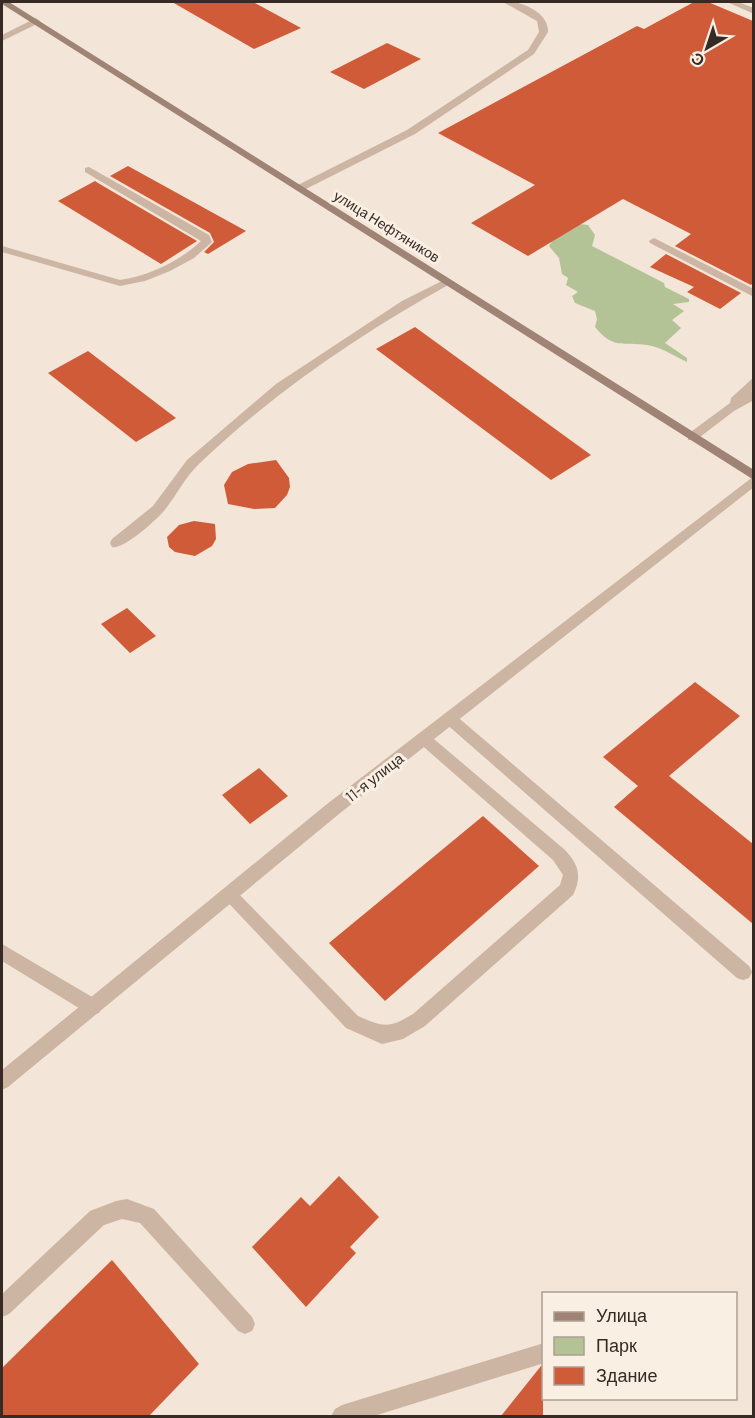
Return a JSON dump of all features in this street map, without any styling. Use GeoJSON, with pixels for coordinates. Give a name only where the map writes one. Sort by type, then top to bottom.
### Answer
{"type":"FeatureCollection","features":[{"type":"Feature","properties":{"kind":"street","name":"улица Нефтяников"},"geometry":{"type":"LineString","coordinates":[[4,2],[692,437],[753,478]]}},
{"type":"Feature","properties":{"kind":"street"},"geometry":{"type":"LineString","coordinates":[[300,188],[411,132],[531,52],[543,39],[546,31],[545,23],[537,16],[507,2]]}},
{"type":"Feature","properties":{"kind":"street"},"geometry":{"type":"LineString","coordinates":[[739,3],[753,11]]}},
{"type":"Feature","properties":{"kind":"street"},"geometry":{"type":"LineString","coordinates":[[2,38],[36,21]]}},
{"type":"Feature","properties":{"kind":"street"},"geometry":{"type":"LineString","coordinates":[[2,249],[120,283],[132,283],[148,278],[207,242],[205,237],[89,170]]}},
{"type":"Feature","properties":{"kind":"street"},"geometry":{"type":"LineString","coordinates":[[654,241],[753,294]]}},
{"type":"Feature","properties":{"kind":"street"},"geometry":{"type":"LineString","coordinates":[[117,543],[158,509],[192,463],[280,387],[406,304],[446,282]]}},
{"type":"Feature","properties":{"kind":"street"},"geometry":{"type":"LineString","coordinates":[[730,408],[753,381]]}},
{"type":"Feature","properties":{"kind":"street"},"geometry":{"type":"LineString","coordinates":[[692,437],[730,408],[753,395]]}},
{"type":"Feature","properties":{"kind":"street","name":"11-я улица"},"geometry":{"type":"LineString","coordinates":[[2,1081],[423,738],[753,478]]}},
{"type":"Feature","properties":{"kind":"street"},"geometry":{"type":"LineString","coordinates":[[450,718],[743,972]]}},
{"type":"Feature","properties":{"kind":"street"},"geometry":{"type":"LineString","coordinates":[[229,895],[352,1022],[382,1035],[398,1033],[419,1020],[567,890],[573,876],[571,866],[423,738]]}},
{"type":"Feature","properties":{"kind":"street"},"geometry":{"type":"LineString","coordinates":[[2,952],[93,1007]]}},
{"type":"Feature","properties":{"kind":"street"},"geometry":{"type":"LineString","coordinates":[[2,1307],[97,1218],[116,1209],[132,1208],[147,1216],[245,1324]]}},
{"type":"Feature","properties":{"kind":"street"},"geometry":{"type":"LineString","coordinates":[[342,1416],[542,1353]]}},
{"type":"Feature","properties":{"kind":"green space"},"geometry":{"type":"Polygon","coordinates":[[[571,223],[588,225],[595,235],[592,246],[664,283],[665,287],[689,299],[689,302],[673,304],[684,311],[672,320],[681,328],[665,343],[687,358],[687,362],[652,346],[621,344],[609,340],[595,327],[597,319],[595,311],[575,303],[572,296],[578,292],[566,285],[568,278],[562,274],[559,258],[549,246],[557,234],[571,223]]]}},
{"type":"Feature","properties":{"kind":"building"},"geometry":{"type":"Polygon","coordinates":[[[172,2],[253,2],[301,28],[254,49],[172,2]]]}},
{"type":"Feature","properties":{"kind":"building"},"geometry":{"type":"Polygon","coordinates":[[[694,2],[708,2],[753,21],[753,283],[751,285],[675,246],[691,234],[623,199],[528,256],[471,223],[535,185],[438,133],[637,26],[644,29],[694,2]]]}},
{"type":"Feature","properties":{"kind":"building"},"geometry":{"type":"Polygon","coordinates":[[[387,43],[421,59],[364,89],[330,72],[387,43]]]}},
{"type":"Feature","properties":{"kind":"building"},"geometry":{"type":"Polygon","coordinates":[[[128,166],[246,231],[208,254],[204,252],[214,242],[210,233],[110,176],[128,166]]]}},
{"type":"Feature","properties":{"kind":"building"},"geometry":{"type":"Polygon","coordinates":[[[95,181],[197,241],[161,264],[58,201],[95,181]]]}},
{"type":"Feature","properties":{"kind":"building"},"geometry":{"type":"Polygon","coordinates":[[[666,254],[741,293],[720,309],[687,292],[694,287],[650,267],[666,254]]]}},
{"type":"Feature","properties":{"kind":"building"},"geometry":{"type":"Polygon","coordinates":[[[415,327],[591,455],[551,480],[376,349],[415,327]]]}},
{"type":"Feature","properties":{"kind":"building"},"geometry":{"type":"Polygon","coordinates":[[[88,351],[176,418],[136,442],[48,373],[88,351]]]}},
{"type":"Feature","properties":{"kind":"building"},"geometry":{"type":"Polygon","coordinates":[[[276,460],[289,478],[290,487],[287,495],[275,508],[254,509],[228,504],[224,485],[232,472],[248,464],[276,460]]]}},
{"type":"Feature","properties":{"kind":"building"},"geometry":{"type":"Polygon","coordinates":[[[194,521],[215,524],[216,539],[212,546],[195,556],[175,552],[169,547],[167,537],[179,525],[194,521]]]}},
{"type":"Feature","properties":{"kind":"building"},"geometry":{"type":"Polygon","coordinates":[[[127,608],[156,636],[130,653],[101,624],[127,608]]]}},
{"type":"Feature","properties":{"kind":"building"},"geometry":{"type":"Polygon","coordinates":[[[695,682],[740,716],[669,776],[753,844],[753,924],[614,807],[638,786],[603,757],[695,682]]]}},
{"type":"Feature","properties":{"kind":"building"},"geometry":{"type":"Polygon","coordinates":[[[259,768],[288,796],[250,824],[222,795],[259,768]]]}},
{"type":"Feature","properties":{"kind":"building"},"geometry":{"type":"Polygon","coordinates":[[[483,816],[539,866],[385,1001],[329,943],[483,816]]]}},
{"type":"Feature","properties":{"kind":"building"},"geometry":{"type":"Polygon","coordinates":[[[339,1176],[379,1217],[350,1247],[356,1253],[306,1307],[252,1247],[301,1197],[310,1206],[339,1176]]]}},
{"type":"Feature","properties":{"kind":"building"},"geometry":{"type":"Polygon","coordinates":[[[112,1260],[199,1364],[149,1416],[2,1416],[2,1368],[112,1260]]]}},
{"type":"Feature","properties":{"kind":"building"},"geometry":{"type":"Polygon","coordinates":[[[541,1366],[542,1366],[543,1416],[501,1416],[541,1366]]]}}]}
